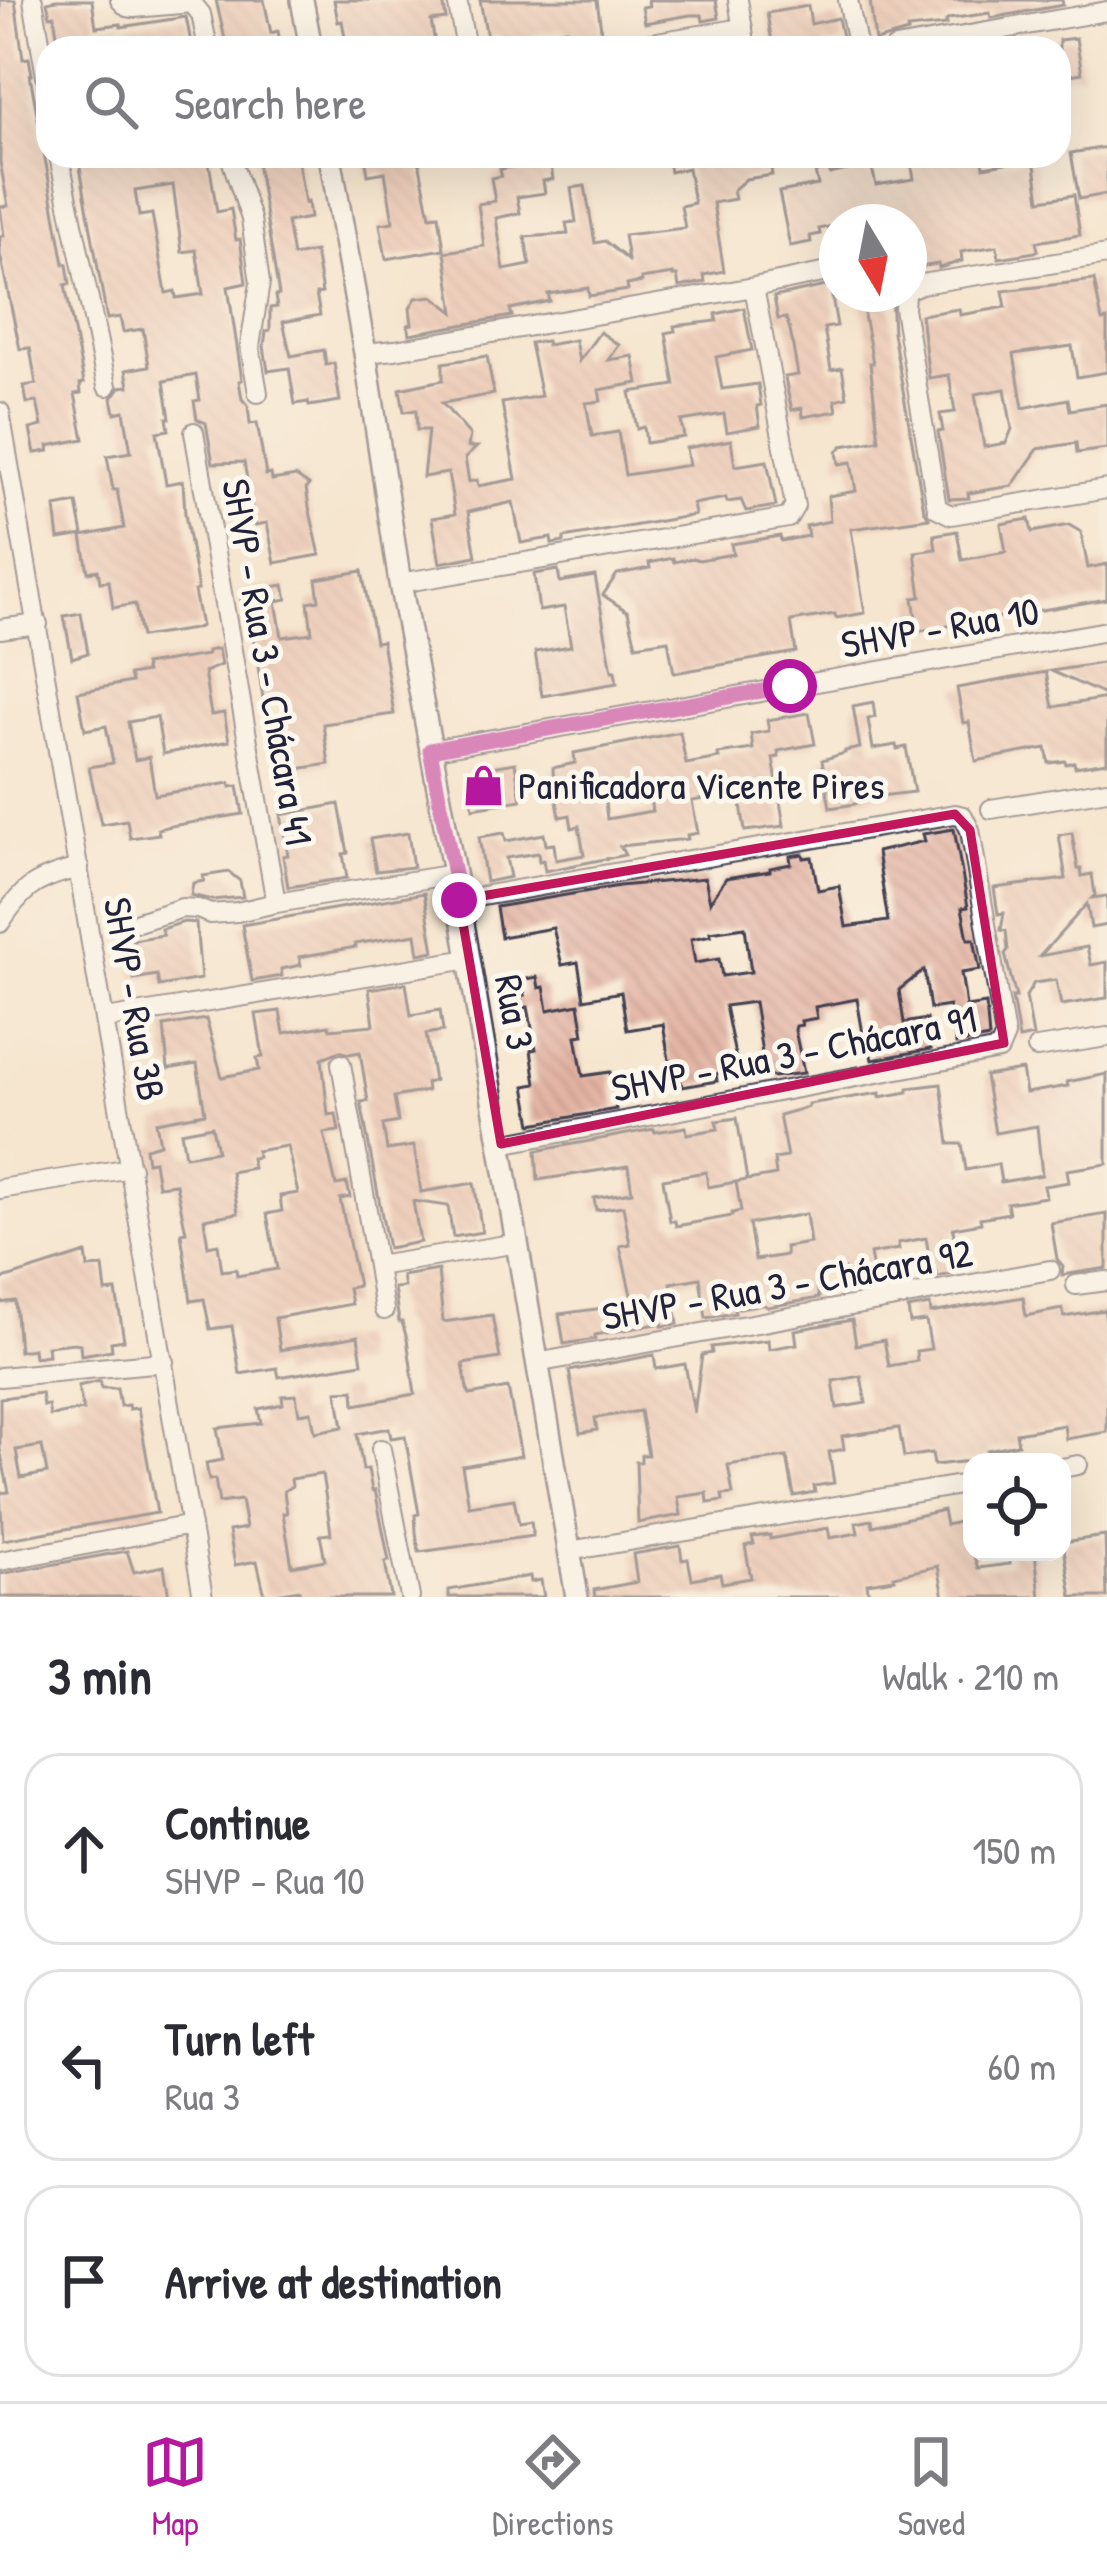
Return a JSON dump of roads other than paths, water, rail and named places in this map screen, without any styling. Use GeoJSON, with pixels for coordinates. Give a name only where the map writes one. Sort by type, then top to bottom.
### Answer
{"type":"FeatureCollection","features":[{"type":"Feature","properties":{"kind":"main road"},"geometry":{"type":"LineString","coordinates":[[302,0],[309,36]]}},
{"type":"Feature","properties":{"kind":"main road","name":"Rua 3"},"geometry":{"type":"LineString","coordinates":[[332,168],[577,1597]]}},
{"type":"Feature","properties":{"kind":"street"},"geometry":{"type":"LineString","coordinates":[[33,0],[39,36]]}},
{"type":"Feature","properties":{"kind":"street"},"geometry":{"type":"LineString","coordinates":[[120,0],[134,8],[192,3],[201,14],[206,36]]}},
{"type":"Feature","properties":{"kind":"street"},"geometry":{"type":"LineString","coordinates":[[458,0],[464,36]]}},
{"type":"Feature","properties":{"kind":"street"},"geometry":{"type":"LineString","coordinates":[[738,0],[745,36]]}},
{"type":"Feature","properties":{"kind":"street"},"geometry":{"type":"LineString","coordinates":[[848,0],[855,36]]}},
{"type":"Feature","properties":{"kind":"street"},"geometry":{"type":"LineString","coordinates":[[962,36],[1107,10]]}},
{"type":"Feature","properties":{"kind":"street"},"geometry":{"type":"LineString","coordinates":[[62,168],[107,386]]}},
{"type":"Feature","properties":{"kind":"street"},"geometry":{"type":"LineString","coordinates":[[234,168],[250,219],[260,283],[250,346],[257,393]]}},
{"type":"Feature","properties":{"kind":"street"},"geometry":{"type":"LineString","coordinates":[[927,283],[1107,255]]}},
{"type":"Feature","properties":{"kind":"street"},"geometry":{"type":"LineString","coordinates":[[365,353],[819,274]]}},
{"type":"Feature","properties":{"kind":"street"},"geometry":{"type":"LineString","coordinates":[[400,583],[792,515],[795,506],[754,287]]}},
{"type":"Feature","properties":{"kind":"street"},"geometry":{"type":"LineString","coordinates":[[905,312],[937,508],[951,515],[1107,489]]}},
{"type":"Feature","properties":{"kind":"street","name":"SHVP - Rua 3B"},"geometry":{"type":"LineString","coordinates":[[0,412],[203,1597]]}},
{"type":"Feature","properties":{"kind":"street","name":"SHVP - Rua 3 - Chácara 41"},"geometry":{"type":"LineString","coordinates":[[194,432],[276,903]]}},
{"type":"Feature","properties":{"kind":"street"},"geometry":{"type":"LineString","coordinates":[[0,628],[38,624]]}},
{"type":"Feature","properties":{"kind":"street","name":"SHVP - Rua 10"},"geometry":{"type":"LineString","coordinates":[[430,750],[1107,632]]}},
{"type":"Feature","properties":{"kind":"street"},"geometry":{"type":"LineString","coordinates":[[991,809],[1107,790]]}},
{"type":"Feature","properties":{"kind":"street","name":"SHVP - Rua 3 - Chácara 91"},"geometry":{"type":"LineString","coordinates":[[459,900],[956,814],[963,816],[970,830],[994,968],[1005,1036],[1000,1049],[992,1053],[501,1144]]}},
{"type":"Feature","properties":{"kind":"street"},"geometry":{"type":"LineString","coordinates":[[0,923],[17,896],[58,873],[79,868]]}},
{"type":"Feature","properties":{"kind":"street","name":"SHVP - Rua 3 - Chácara 41"},"geometry":{"type":"LineString","coordinates":[[138,922],[182,908],[217,915],[454,874]]}},
{"type":"Feature","properties":{"kind":"street"},"geometry":{"type":"LineString","coordinates":[[106,1019],[469,959]]}},
{"type":"Feature","properties":{"kind":"street"},"geometry":{"type":"LineString","coordinates":[[1037,1048],[1107,1036]]}},
{"type":"Feature","properties":{"kind":"street"},"geometry":{"type":"LineString","coordinates":[[341,1064],[384,1310]]}},
{"type":"Feature","properties":{"kind":"street"},"geometry":{"type":"LineString","coordinates":[[0,1189],[131,1168]]}},
{"type":"Feature","properties":{"kind":"street"},"geometry":{"type":"LineString","coordinates":[[377,1266],[518,1243]]}},
{"type":"Feature","properties":{"kind":"street","name":"SHVP - Rua 3 - Chácara 92"},"geometry":{"type":"LineString","coordinates":[[536,1363],[1050,1270]]}},
{"type":"Feature","properties":{"kind":"street"},"geometry":{"type":"LineString","coordinates":[[1076,1286],[1107,1281]]}},
{"type":"Feature","properties":{"kind":"street"},"geometry":{"type":"LineString","coordinates":[[0,1377],[164,1362]]}},
{"type":"Feature","properties":{"kind":"street"},"geometry":{"type":"LineString","coordinates":[[381,1449],[410,1597]]}},
{"type":"Feature","properties":{"kind":"street"},"geometry":{"type":"LineString","coordinates":[[569,1551],[963,1485]]}},
{"type":"Feature","properties":{"kind":"street"},"geometry":{"type":"LineString","coordinates":[[0,1562],[191,1525]]}},
{"type":"Feature","properties":{"kind":"place","name":"Panificadora Vicente Pires"},"geometry":{"type":"Point","coordinates":[484,785]}}]}
